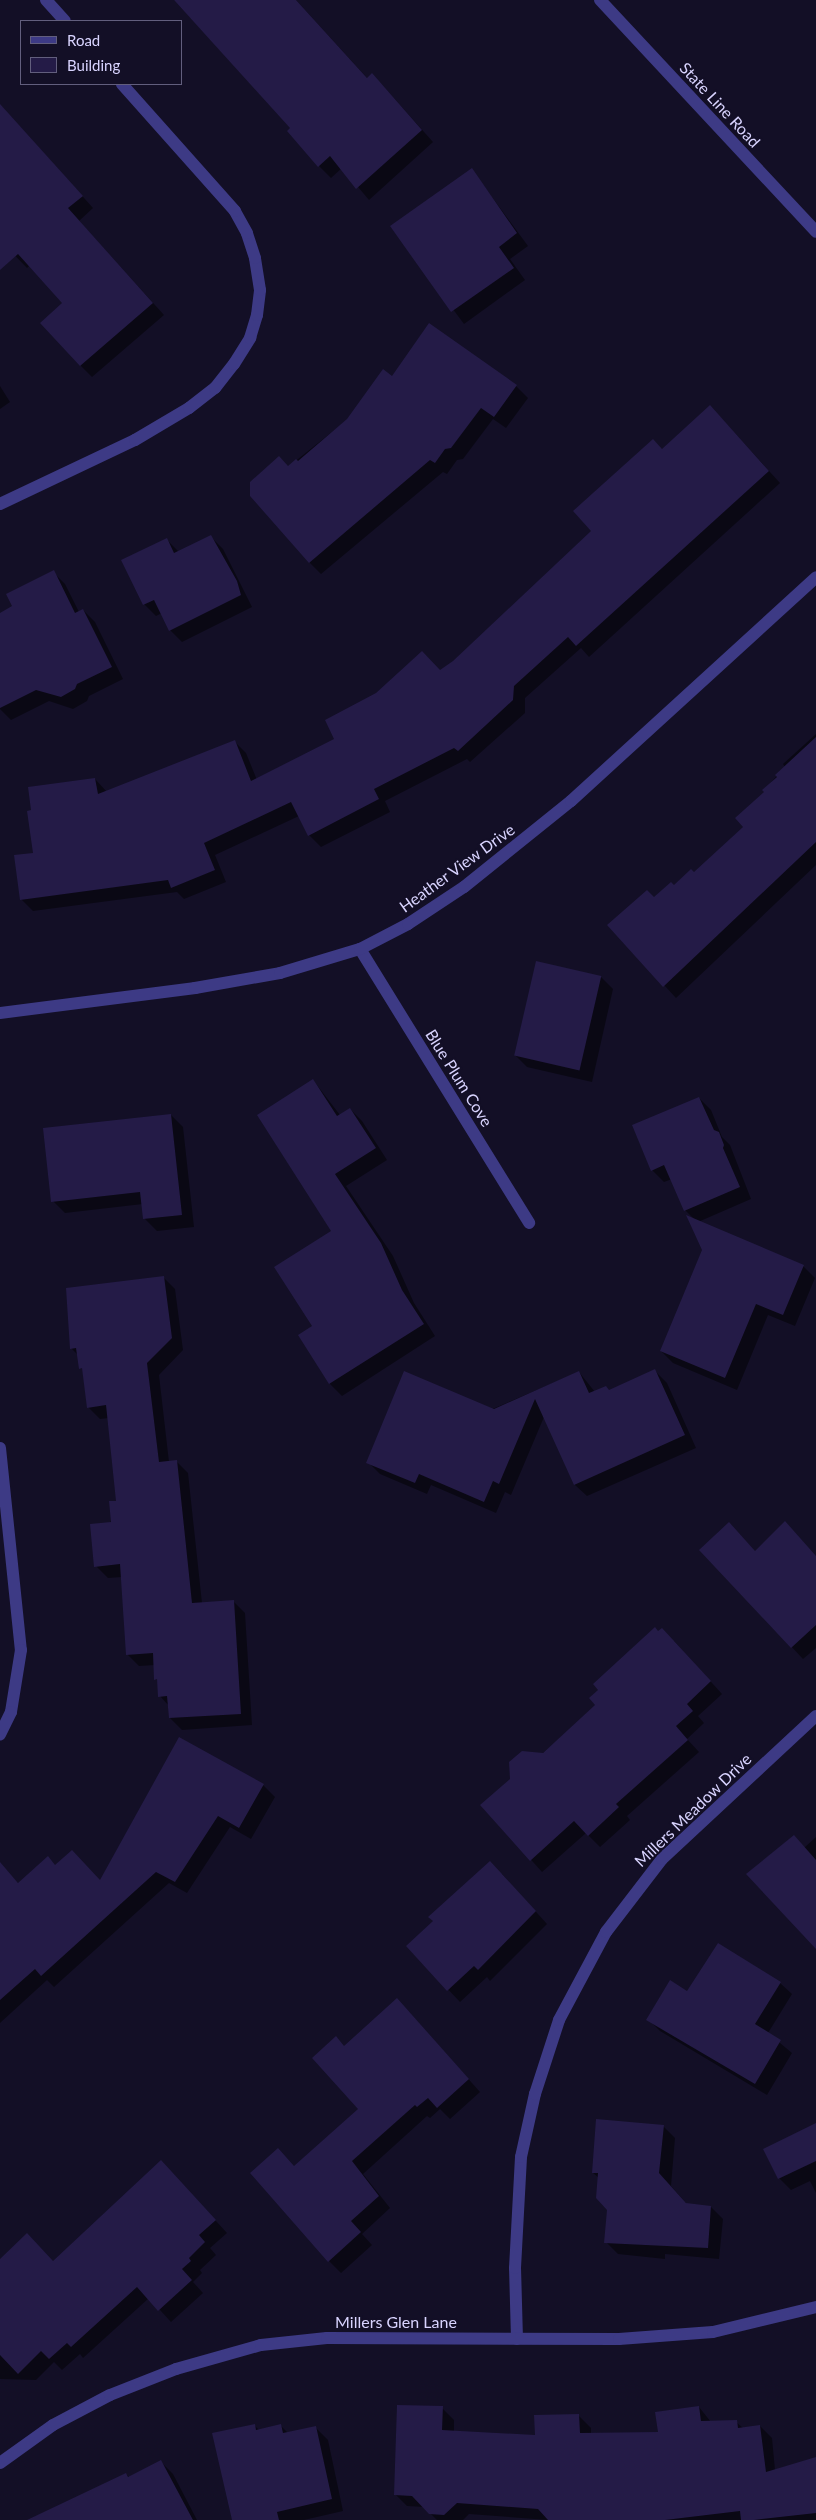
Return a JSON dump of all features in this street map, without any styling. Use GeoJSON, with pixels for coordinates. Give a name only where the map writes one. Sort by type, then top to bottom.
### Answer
{"type":"FeatureCollection","features":[{"type":"Feature","properties":{"kind":"street"},"geometry":{"type":"LineString","coordinates":[[46,0],[64,20]]}},
{"type":"Feature","properties":{"kind":"street","name":"State Line Road"},"geometry":{"type":"LineString","coordinates":[[600,0],[816,232]]}},
{"type":"Feature","properties":{"kind":"street"},"geometry":{"type":"LineString","coordinates":[[0,504],[162,425],[215,388],[250,338],[260,290],[250,241],[235,211],[123,85]]}},
{"type":"Feature","properties":{"kind":"street","name":"Heather View Drive"},"geometry":{"type":"LineString","coordinates":[[0,1013],[261,977],[360,949],[408,924],[516,848],[816,577]]}},
{"type":"Feature","properties":{"kind":"street","name":"Blue Plum Cove"},"geometry":{"type":"LineString","coordinates":[[360,949],[529,1223]]}},
{"type":"Feature","properties":{"kind":"street"},"geometry":{"type":"LineString","coordinates":[[0,1448],[21,1650],[12,1712],[0,1735]]}},
{"type":"Feature","properties":{"kind":"street","name":"Millers Meadow Drive"},"geometry":{"type":"LineString","coordinates":[[517,2339],[515,2268],[521,2157],[535,2094],[559,2020],[606,1932],[662,1859],[816,1716]]}},
{"type":"Feature","properties":{"kind":"street","name":"Millers Glen Lane"},"geometry":{"type":"LineString","coordinates":[[0,2463],[53,2425],[110,2395],[176,2368],[261,2345],[327,2338],[619,2339],[713,2332],[816,2307]]}},
{"type":"Feature","properties":{"kind":"building"},"geometry":{"type":"Polygon","coordinates":[[[174,0],[296,0],[367,78],[372,73],[422,130],[356,189],[330,156],[318,167],[287,131],[290,128],[174,0]]]}},
{"type":"Feature","properties":{"kind":"building"},"geometry":{"type":"Polygon","coordinates":[[[0,104],[83,196],[68,208],[153,303],[80,366],[40,323],[62,303],[18,254],[0,270],[0,104]]]}},
{"type":"Feature","properties":{"kind":"building"},"geometry":{"type":"Polygon","coordinates":[[[472,168],[517,233],[499,247],[514,268],[451,312],[390,226],[472,168]]]}},
{"type":"Feature","properties":{"kind":"building"},"geometry":{"type":"Polygon","coordinates":[[[429,323],[517,385],[494,417],[481,408],[451,448],[445,449],[435,463],[430,460],[309,563],[250,496],[250,482],[279,456],[288,466],[296,459],[298,461],[347,419],[383,369],[392,376],[429,323]]]}},
{"type":"Feature","properties":{"kind":"building"},"geometry":{"type":"Polygon","coordinates":[[[710,405],[769,471],[576,646],[568,637],[514,686],[513,700],[458,751],[454,748],[374,789],[379,799],[308,836],[291,802],[204,843],[215,870],[171,888],[168,880],[20,900],[14,855],[33,853],[27,811],[31,810],[28,787],[95,778],[98,794],[235,740],[251,781],[334,739],[325,720],[376,693],[422,651],[440,670],[453,661],[591,531],[573,511],[653,439],[662,449],[710,405]]]}},
{"type":"Feature","properties":{"kind":"building"},"geometry":{"type":"Polygon","coordinates":[[[211,535],[237,581],[241,595],[169,631],[154,600],[143,605],[121,560],[167,538],[174,553],[211,535]]]}},
{"type":"Feature","properties":{"kind":"building"},"geometry":{"type":"Polygon","coordinates":[[[54,570],[75,613],[83,609],[112,667],[77,684],[75,689],[61,697],[36,690],[0,708],[0,613],[12,606],[6,594],[54,570]]]}},
{"type":"Feature","properties":{"kind":"building"},"geometry":{"type":"Polygon","coordinates":[[[816,737],[816,842],[663,987],[607,925],[647,890],[654,897],[671,882],[674,885],[691,869],[694,872],[743,827],[735,818],[764,792],[762,790],[777,777],[775,775],[816,737]]]}},
{"type":"Feature","properties":{"kind":"building"},"geometry":{"type":"Polygon","coordinates":[[[536,961],[601,976],[579,1071],[514,1056],[536,961]]]}},
{"type":"Feature","properties":{"kind":"building"},"geometry":{"type":"Polygon","coordinates":[[[313,1079],[337,1116],[350,1108],[376,1148],[335,1174],[381,1243],[402,1290],[424,1324],[329,1384],[298,1335],[312,1326],[274,1267],[331,1231],[257,1115],[313,1079]]]}},
{"type":"Feature","properties":{"kind":"building"},"geometry":{"type":"Polygon","coordinates":[[[699,1097],[714,1130],[719,1132],[724,1145],[723,1148],[740,1187],[684,1211],[664,1165],[651,1171],[632,1125],[699,1097]]]}},
{"type":"Feature","properties":{"kind":"building"},"geometry":{"type":"Polygon","coordinates":[[[171,1114],[182,1215],[143,1219],[140,1192],[51,1202],[43,1128],[171,1114]]]}},
{"type":"Feature","properties":{"kind":"building"},"geometry":{"type":"Polygon","coordinates":[[[686,1215],[804,1265],[783,1315],[756,1304],[725,1378],[660,1351],[702,1250],[686,1215]]]}},
{"type":"Feature","properties":{"kind":"building"},"geometry":{"type":"Polygon","coordinates":[[[164,1276],[172,1338],[147,1363],[159,1462],[177,1460],[192,1603],[234,1600],[241,1714],[169,1718],[167,1696],[158,1697],[157,1679],[154,1680],[153,1653],[126,1655],[120,1564],[94,1567],[90,1524],[111,1522],[109,1501],[116,1501],[106,1405],[87,1408],[82,1368],[79,1369],[76,1348],[70,1349],[66,1288],[164,1276]]]}},
{"type":"Feature","properties":{"kind":"building"},"geometry":{"type":"Polygon","coordinates":[[[655,1369],[685,1435],[574,1485],[535,1399],[499,1484],[493,1481],[484,1502],[419,1474],[415,1483],[366,1463],[404,1371],[494,1409],[579,1371],[589,1393],[606,1386],[609,1390],[655,1369]]]}},
{"type":"Feature","properties":{"kind":"building"},"geometry":{"type":"Polygon","coordinates":[[[785,1521],[816,1556],[816,1625],[791,1648],[699,1550],[729,1522],[755,1551],[785,1521]]]}},
{"type":"Feature","properties":{"kind":"building"},"geometry":{"type":"Polygon","coordinates":[[[655,1627],[658,1631],[662,1628],[711,1681],[687,1704],[693,1711],[676,1726],[688,1740],[616,1804],[619,1807],[588,1836],[574,1821],[530,1861],[480,1805],[510,1779],[509,1762],[522,1751],[543,1753],[595,1705],[589,1698],[598,1690],[593,1684],[655,1627]]]}},
{"type":"Feature","properties":{"kind":"building"},"geometry":{"type":"Polygon","coordinates":[[[179,1737],[264,1784],[239,1828],[218,1816],[175,1882],[156,1872],[41,1976],[35,1969],[0,2000],[0,1862],[18,1883],[48,1856],[55,1865],[72,1850],[100,1880],[179,1737]]]}},
{"type":"Feature","properties":{"kind":"building"},"geometry":{"type":"Polygon","coordinates":[[[794,1835],[816,1860],[816,1949],[746,1874],[794,1835]]]}},
{"type":"Feature","properties":{"kind":"building"},"geometry":{"type":"Polygon","coordinates":[[[490,1861],[536,1911],[478,1970],[474,1966],[447,1991],[406,1946],[433,1921],[428,1917],[490,1861]]]}},
{"type":"Feature","properties":{"kind":"building"},"geometry":{"type":"Polygon","coordinates":[[[718,1943],[781,1982],[755,2024],[781,2040],[755,2084],[646,2020],[670,1980],[687,1991],[718,1943]]]}},
{"type":"Feature","properties":{"kind":"building"},"geometry":{"type":"Polygon","coordinates":[[[397,1998],[469,2079],[437,2108],[428,2098],[417,2107],[415,2105],[352,2161],[379,2196],[351,2221],[361,2232],[328,2262],[250,2173],[278,2148],[294,2166],[358,2109],[312,2058],[336,2036],[344,2046],[397,1998]]]}},
{"type":"Feature","properties":{"kind":"building"},"geometry":{"type":"Polygon","coordinates":[[[596,2119],[664,2125],[659,2173],[686,2203],[711,2206],[708,2248],[604,2243],[607,2210],[596,2198],[598,2173],[592,2173],[596,2119]]]}},
{"type":"Feature","properties":{"kind":"building"},"geometry":{"type":"Polygon","coordinates":[[[816,2123],[816,2161],[778,2179],[763,2149],[816,2123]]]}},
{"type":"Feature","properties":{"kind":"building"},"geometry":{"type":"Polygon","coordinates":[[[161,2160],[216,2220],[199,2235],[205,2242],[189,2258],[191,2261],[182,2269],[192,2280],[158,2311],[137,2287],[71,2347],[67,2343],[49,2359],[41,2351],[18,2374],[0,2355],[0,2259],[27,2233],[53,2261],[161,2160]]]}},
{"type":"Feature","properties":{"kind":"building"},"geometry":{"type":"Polygon","coordinates":[[[397,2405],[443,2406],[442,2430],[535,2435],[534,2415],[579,2414],[580,2433],[658,2432],[655,2412],[699,2406],[701,2421],[737,2420],[738,2428],[760,2425],[766,2472],[816,2457],[816,2513],[754,2520],[741,2520],[740,2511],[665,2520],[548,2520],[538,2509],[457,2503],[444,2515],[429,2514],[412,2496],[394,2495],[397,2405]]]}},
{"type":"Feature","properties":{"kind":"building"},"geometry":{"type":"Polygon","coordinates":[[[255,2424],[256,2430],[281,2424],[283,2433],[316,2426],[332,2499],[277,2512],[279,2520],[232,2520],[212,2433],[255,2424]]]}},
{"type":"Feature","properties":{"kind":"building"},"geometry":{"type":"Polygon","coordinates":[[[161,2460],[193,2520],[27,2520],[126,2473],[128,2477],[161,2460]]]}}]}
